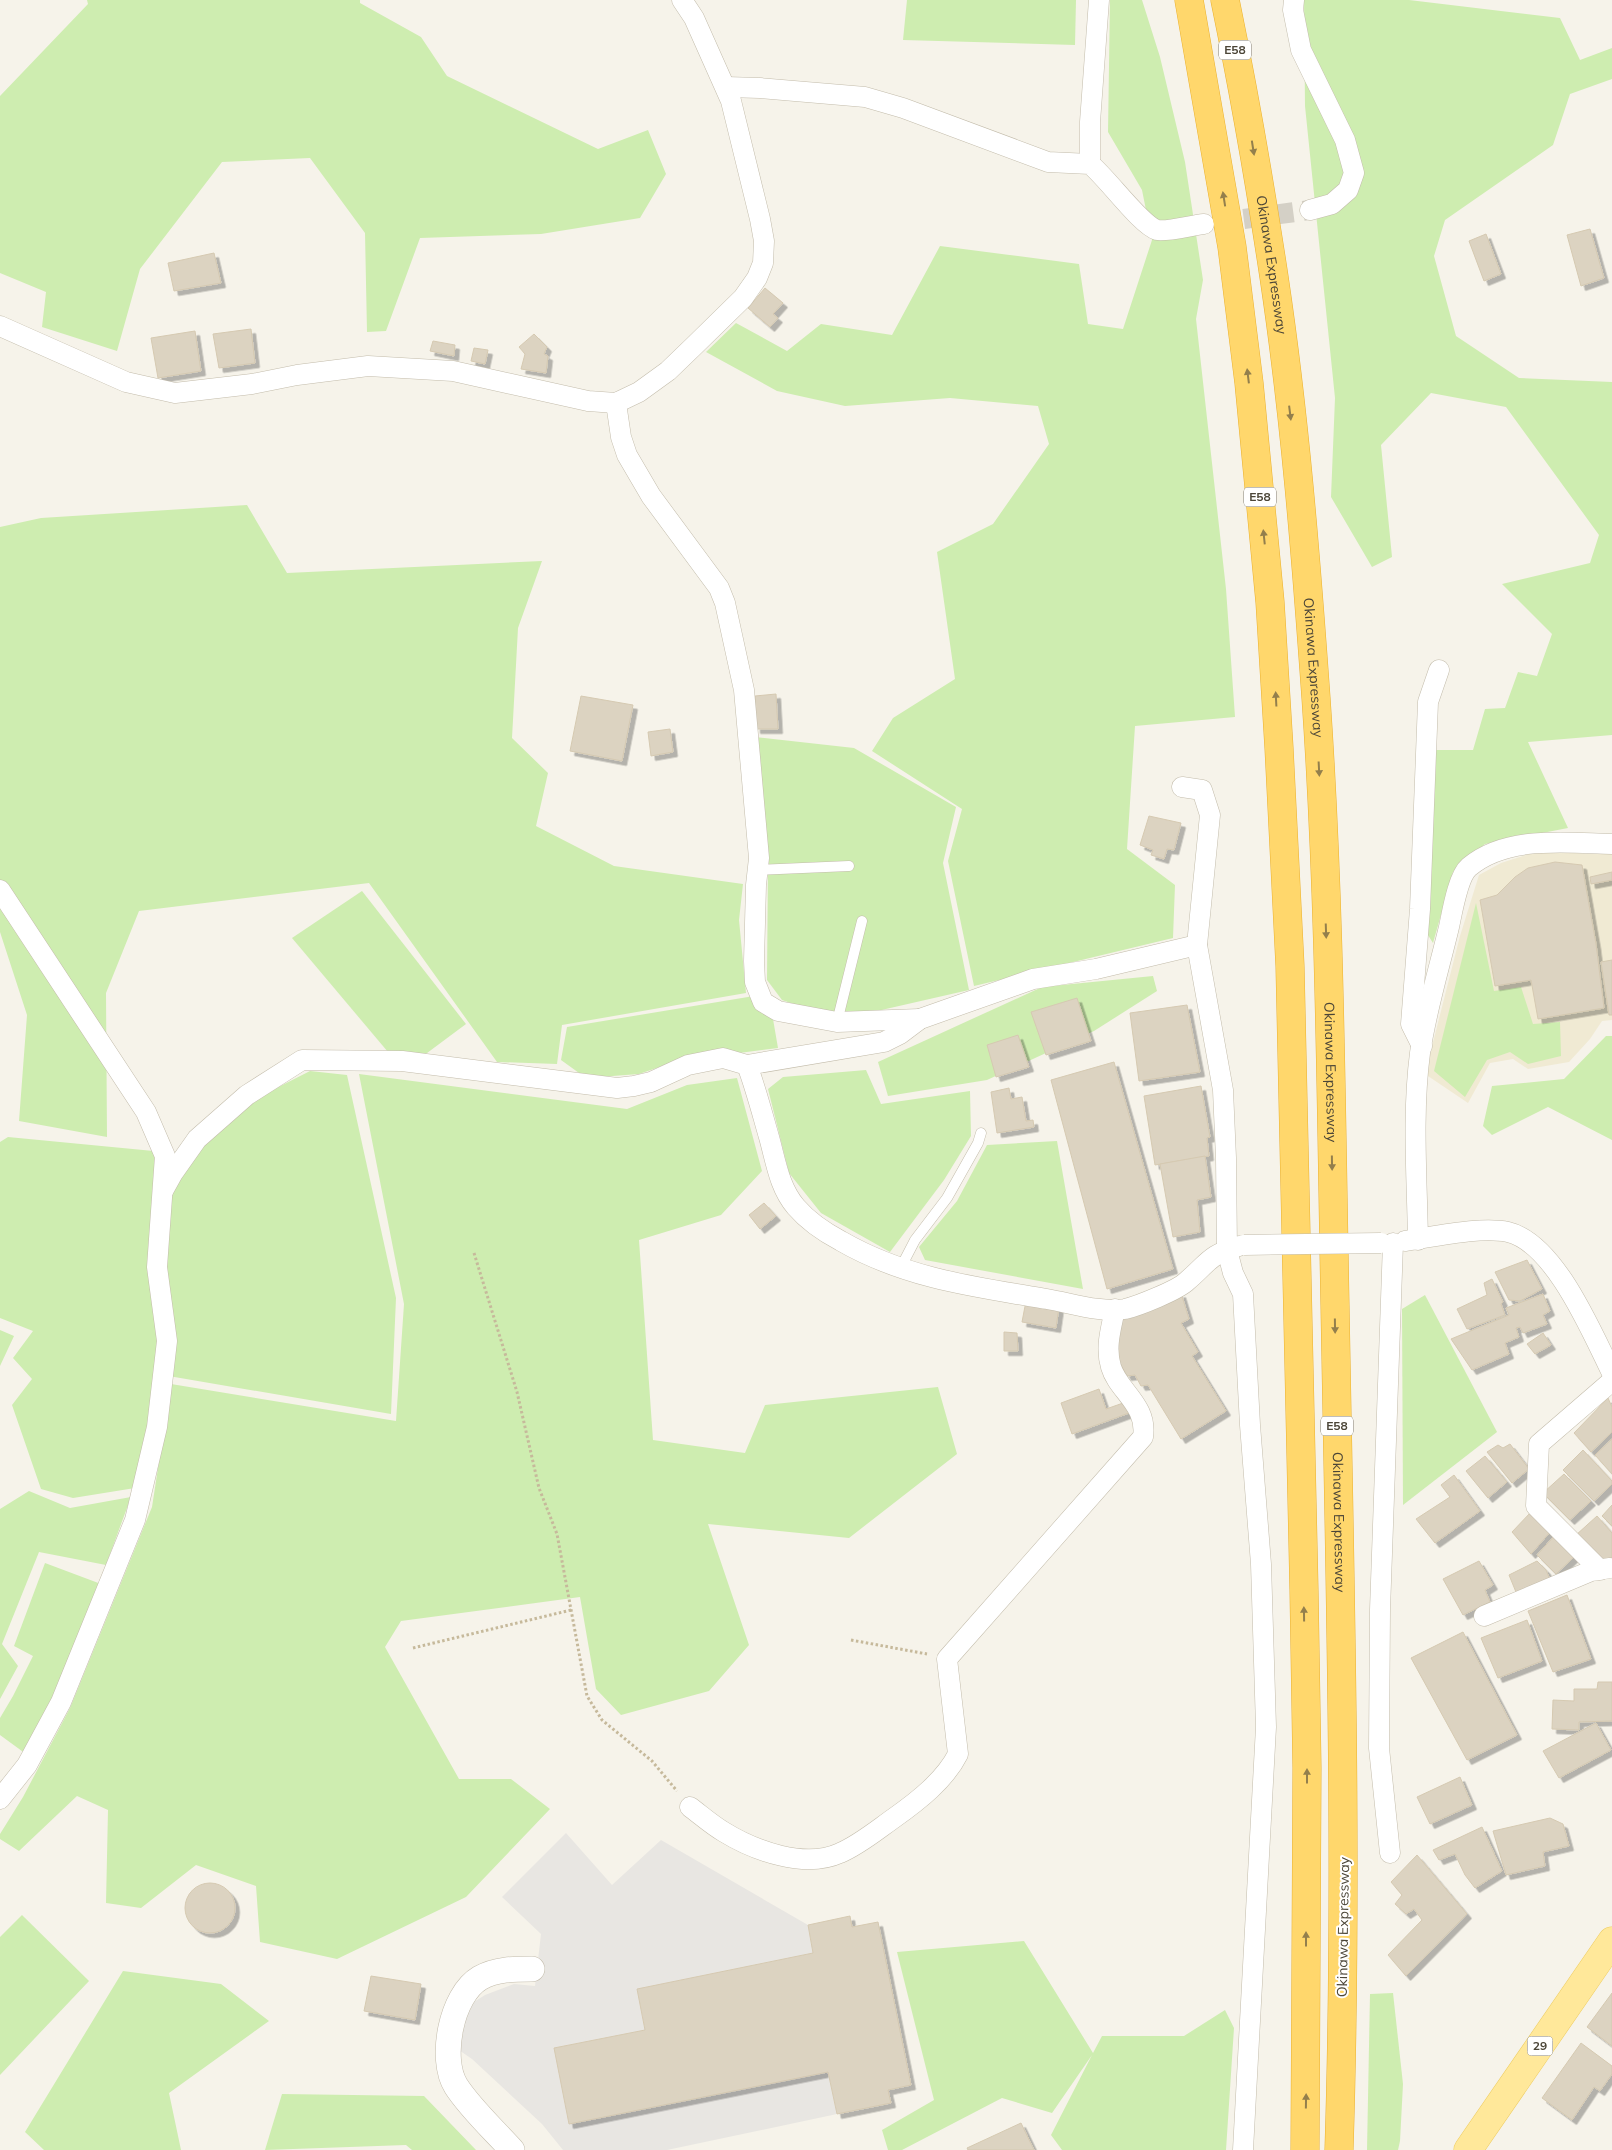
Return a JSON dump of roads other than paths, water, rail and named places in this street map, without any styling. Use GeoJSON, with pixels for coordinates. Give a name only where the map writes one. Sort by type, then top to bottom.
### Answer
{"type":"FeatureCollection","features":[{"type":"Feature","properties":{"kind":"highway"},"geometry":{"type":"LineString","coordinates":[[1175,0],[1204,83]]}},
{"type":"Feature","properties":{"kind":"highway","name":"E58"},"geometry":{"type":"LineString","coordinates":[[1189,0],[1230,238],[1249,383],[1270,602],[1280,758],[1290,966],[1304,1590],[1307,1768],[1305,2150]]}},
{"type":"Feature","properties":{"kind":"highway","name":"Okinawa Expressway"},"geometry":{"type":"LineString","coordinates":[[1225,0],[1245,100],[1275,282],[1298,481],[1316,702],[1328,985],[1344,1720],[1344,1878],[1339,2150]]}},
{"type":"Feature","properties":{"kind":"highway"},"geometry":{"type":"LineString","coordinates":[[1240,0],[1245,100]]}},
{"type":"Feature","properties":{"kind":"main road","name":"29"},"geometry":{"type":"LineString","coordinates":[[1468,2150],[1612,1942]]}},
{"type":"Feature","properties":{"kind":"street"},"geometry":{"type":"LineString","coordinates":[[0,326],[126,382],[175,393],[252,384],[297,375],[368,366],[453,371],[588,400],[616,404],[639,392],[668,371],[742,298],[757,278],[763,264],[764,241],[760,219],[742,140],[726,87],[694,18],[682,0]]}},
{"type":"Feature","properties":{"kind":"street"},"geometry":{"type":"LineString","coordinates":[[1090,164],[1090,122],[1098,0]]}},
{"type":"Feature","properties":{"kind":"street"},"geometry":{"type":"LineString","coordinates":[[1294,0],[1293,10],[1301,50],[1345,140],[1354,172],[1348,190],[1332,204],[1310,210]]}},
{"type":"Feature","properties":{"kind":"street"},"geometry":{"type":"LineString","coordinates":[[726,87],[865,97],[903,108],[1048,162],[1090,164],[1102,174],[1144,223],[1158,230],[1204,224]]}},
{"type":"Feature","properties":{"kind":"street"},"geometry":{"type":"LineString","coordinates":[[616,404],[626,455],[652,496],[719,588],[725,603],[744,690],[759,870],[756,886],[755,982],[763,1002],[778,1011],[837,1022],[920,1019]]}},
{"type":"Feature","properties":{"kind":"street"},"geometry":{"type":"LineString","coordinates":[[1422,1046],[1411,1024],[1420,909],[1428,702],[1439,670]]}},
{"type":"Feature","properties":{"kind":"street"},"geometry":{"type":"LineString","coordinates":[[1182,787],[1202,790],[1210,815],[1197,945],[1223,1090],[1226,1158],[1236,1248],[1233,1273],[1243,1294],[1260,1564],[1266,1728],[1243,2150]]}},
{"type":"Feature","properties":{"kind":"street"},"geometry":{"type":"LineString","coordinates":[[1418,1240],[1416,1128],[1422,1046],[1456,895],[1467,868],[1493,852],[1514,847],[1553,842],[1612,844]]}},
{"type":"Feature","properties":{"kind":"street"},"geometry":{"type":"LineString","coordinates":[[0,890],[146,1112],[165,1156],[157,1267],[167,1341],[157,1427],[136,1520],[61,1702],[27,1765],[0,1799]]}},
{"type":"Feature","properties":{"kind":"street"},"geometry":{"type":"LineString","coordinates":[[163,1191],[173,1172],[197,1140],[247,1095],[302,1060],[402,1061],[617,1088],[634,1086],[651,1082],[688,1065],[723,1058],[747,1065],[884,1042],[900,1034],[920,1019],[1033,979],[1096,970],[1197,945]]}},
{"type":"Feature","properties":{"kind":"street"},"geometry":{"type":"LineString","coordinates":[[747,1065],[757,1092],[782,1186],[796,1206],[811,1222],[835,1238],[880,1262],[948,1281],[1000,1291],[1105,1309],[1125,1309],[1156,1298],[1186,1283],[1209,1258],[1236,1248],[1387,1243],[1490,1231],[1506,1232],[1521,1236],[1539,1249],[1551,1264],[1582,1313],[1612,1373]]}},
{"type":"Feature","properties":{"kind":"street"},"geometry":{"type":"LineString","coordinates":[[1387,1243],[1379,1738],[1390,1853]]}},
{"type":"Feature","properties":{"kind":"street"},"geometry":{"type":"LineString","coordinates":[[690,1807],[724,1832],[777,1855],[811,1860],[831,1857],[854,1846],[905,1809],[940,1780],[952,1766],[958,1754],[947,1659],[1143,1437],[1144,1430],[1137,1407],[1112,1369],[1109,1335],[1116,1309]]}},
{"type":"Feature","properties":{"kind":"street"},"geometry":{"type":"LineString","coordinates":[[1606,1569],[1536,1506],[1539,1444],[1612,1381]]}},
{"type":"Feature","properties":{"kind":"street"},"geometry":{"type":"LineString","coordinates":[[1484,1616],[1591,1571],[1606,1569]]}},
{"type":"Feature","properties":{"kind":"street"},"geometry":{"type":"LineString","coordinates":[[512,2150],[456,2086],[448,2068],[447,2050],[458,2002],[477,1979],[491,1972],[532,1968]]}},
{"type":"Feature","properties":{"kind":"lane"},"geometry":{"type":"LineString","coordinates":[[759,870],[849,866]]}},
{"type":"Feature","properties":{"kind":"lane"},"geometry":{"type":"LineString","coordinates":[[837,1022],[862,921]]}},
{"type":"Feature","properties":{"kind":"lane"},"geometry":{"type":"LineString","coordinates":[[900,1269],[915,1240],[947,1198],[978,1142],[981,1133]]}},
{"type":"Feature","properties":{"kind":"tunnel"},"geometry":{"type":"LineString","coordinates":[[1214,223],[1310,210]]}}]}
